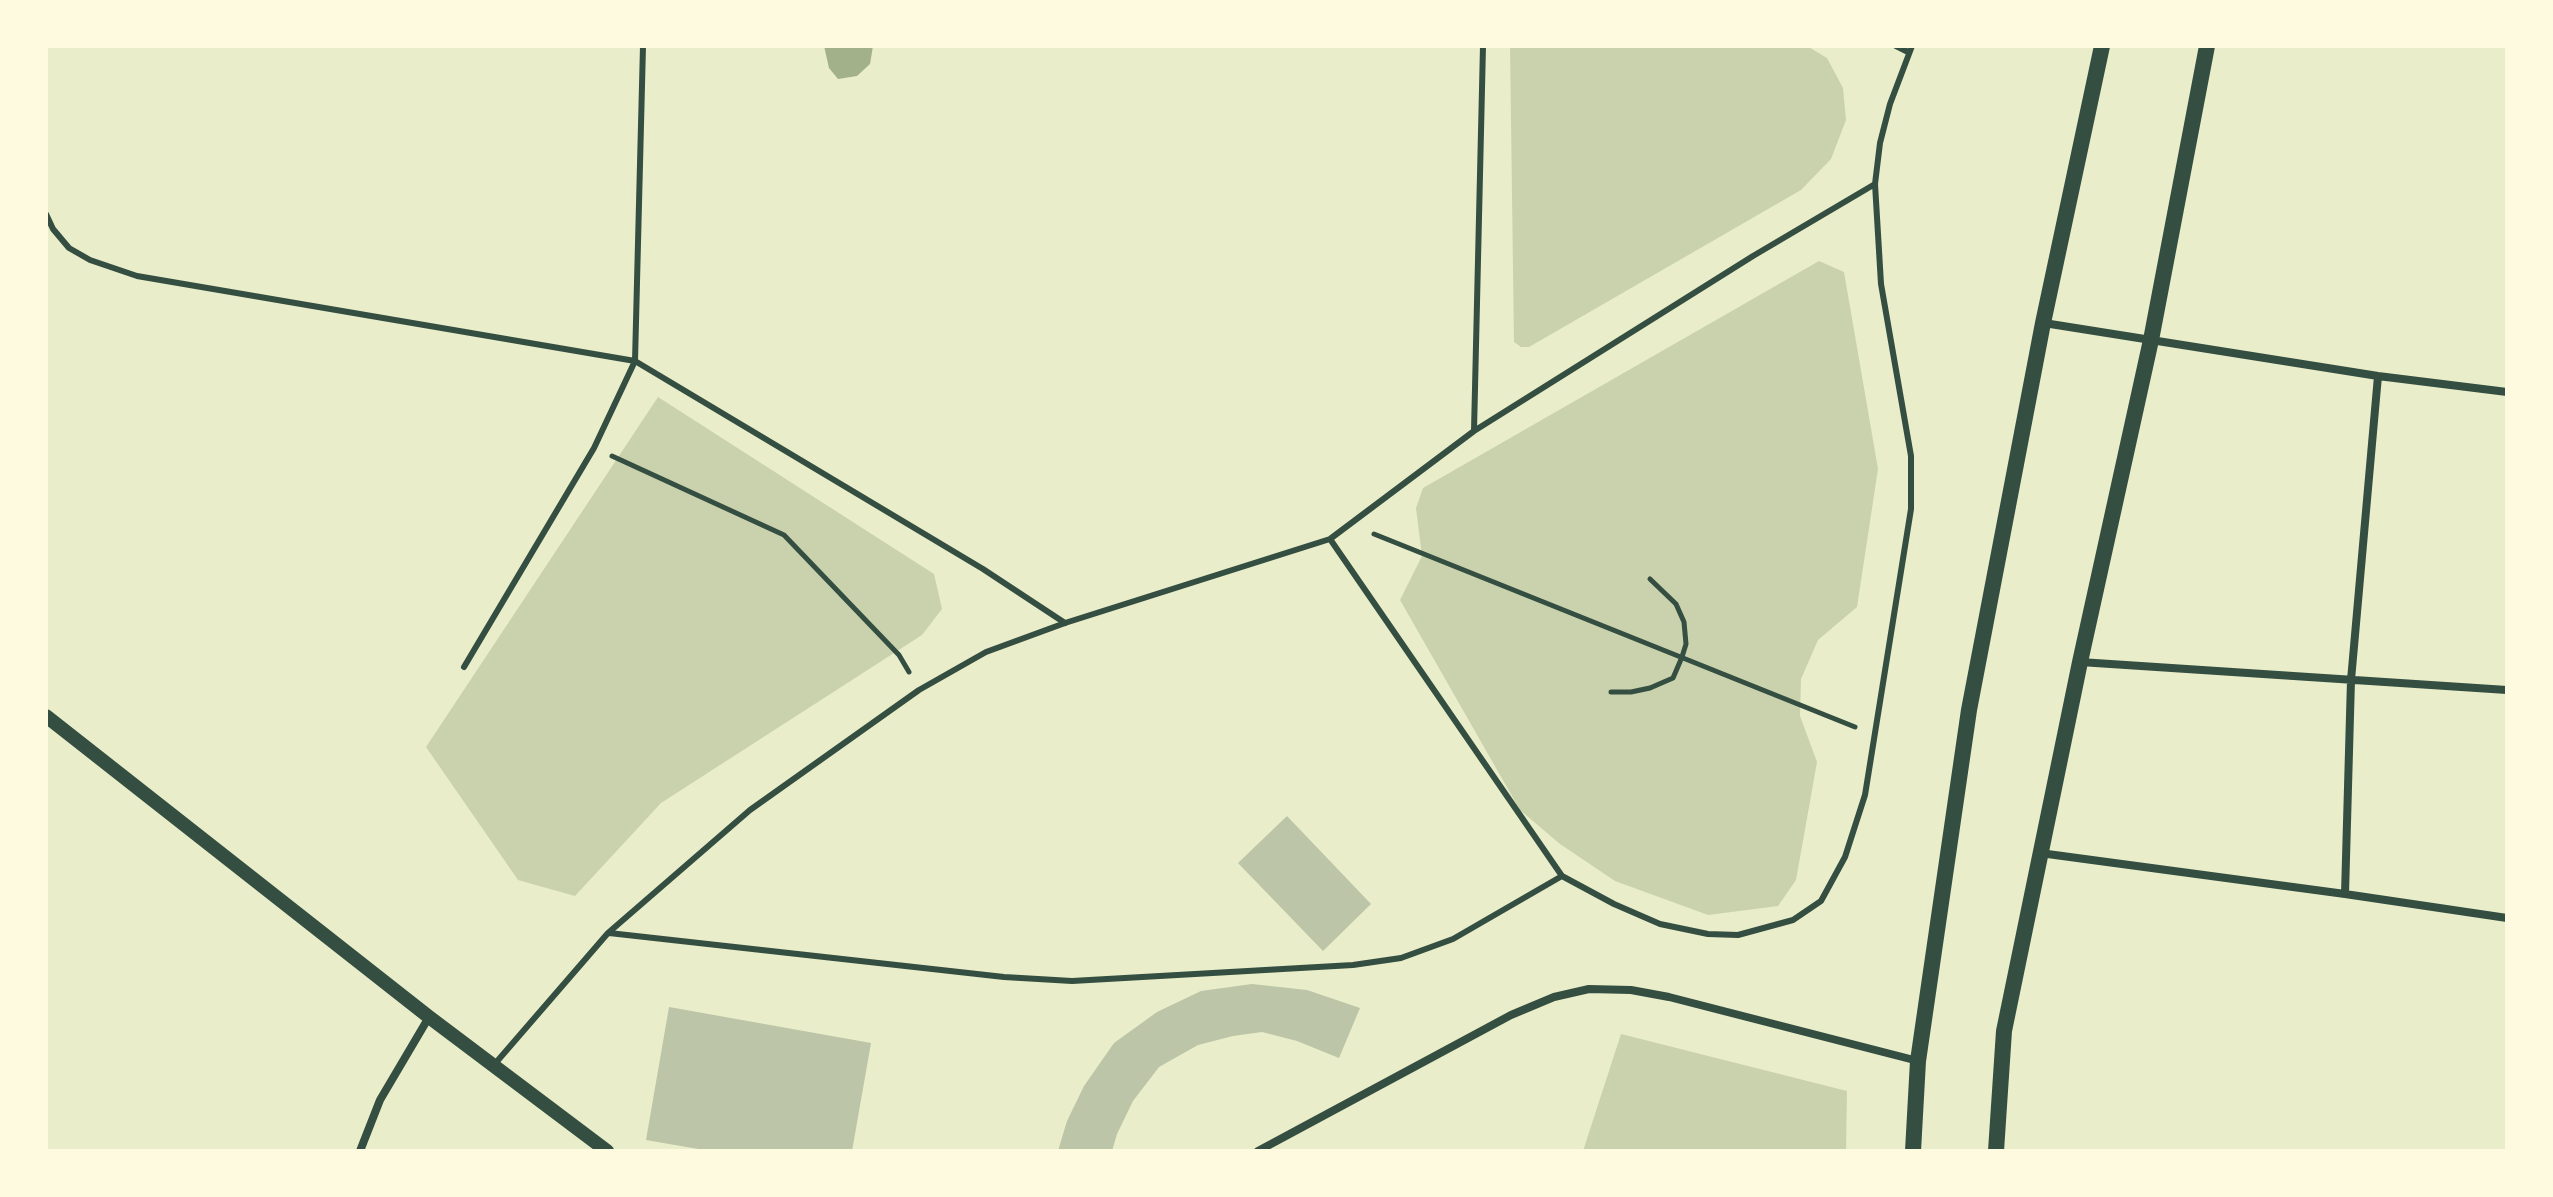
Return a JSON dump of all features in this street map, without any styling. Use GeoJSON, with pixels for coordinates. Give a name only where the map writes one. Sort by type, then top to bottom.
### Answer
{"type":"FeatureCollection","features":[{"type":"Feature","properties":{"kind":"main road"},"geometry":{"type":"LineString","coordinates":[[1913,1151],[1918,1061],[1969,710],[2043,323],[2102,46]]}},
{"type":"Feature","properties":{"kind":"main road"},"geometry":{"type":"LineString","coordinates":[[1996,1151],[2004,1031],[2080,662],[2151,340],[2207,46]]}},
{"type":"Feature","properties":{"kind":"street"},"geometry":{"type":"LineString","coordinates":[[2043,323],[2378,376],[2507,392]]}},
{"type":"Feature","properties":{"kind":"street"},"geometry":{"type":"LineString","coordinates":[[2345,894],[2351,680],[2378,376]]}},
{"type":"Feature","properties":{"kind":"street"},"geometry":{"type":"LineString","coordinates":[[2080,662],[2507,690]]}},
{"type":"Feature","properties":{"kind":"street"},"geometry":{"type":"LineString","coordinates":[[46,716],[493,1067],[607,1151]]}},
{"type":"Feature","properties":{"kind":"street"},"geometry":{"type":"LineString","coordinates":[[2040,853],[2507,918]]}},
{"type":"Feature","properties":{"kind":"street"},"geometry":{"type":"LineString","coordinates":[[1258,1151],[1511,1015],[1554,997],[1589,989],[1631,990],[1669,997],[1918,1061]]}},
{"type":"Feature","properties":{"kind":"street"},"geometry":{"type":"LineString","coordinates":[[360,1151],[380,1100],[429,1017]]}},
{"type":"Feature","properties":{"kind":"lane"},"geometry":{"type":"LineString","coordinates":[[464,667],[594,448],[635,361],[643,46]]}},
{"type":"Feature","properties":{"kind":"lane"},"geometry":{"type":"LineString","coordinates":[[1474,431],[1483,46]]}},
{"type":"Feature","properties":{"kind":"lane"},"geometry":{"type":"LineString","coordinates":[[1330,539],[1562,876],[1660,924],[1708,934],[1738,935],[1793,920],[1821,901],[1845,857],[1865,795],[1911,509],[1911,456],[1881,284],[1875,184],[1880,143],[1910,49],[1896,46]]}},
{"type":"Feature","properties":{"kind":"lane"},"geometry":{"type":"LineString","coordinates":[[493,1067],[608,933],[750,810],[919,690],[986,652],[1065,623],[1330,539],[1474,431],[1753,256],[1875,184]]}},
{"type":"Feature","properties":{"kind":"lane"},"geometry":{"type":"LineString","coordinates":[[46,214],[53,229],[69,248],[90,260],[137,276],[635,361],[983,569],[1065,623]]}},
{"type":"Feature","properties":{"kind":"lane"},"geometry":{"type":"LineString","coordinates":[[608,933],[1004,977],[1072,981],[1353,965],[1401,958],[1453,939],[1562,876]]}},
{"type":"Feature","properties":{"kind":"path"},"geometry":{"type":"LineString","coordinates":[[594,448],[784,535],[899,655],[919,690]]}},
{"type":"Feature","properties":{"kind":"path"},"geometry":{"type":"LineString","coordinates":[[1350,524],[1874,735]]}},
{"type":"Feature","properties":{"kind":"path"},"geometry":{"type":"LineString","coordinates":[[1611,692],[1640,690],[1673,678],[1682,657],[1686,644],[1680,613],[1666,591],[1650,579]]}},
{"type":"Feature","properties":{"kind":"shaded area"},"geometry":{"type":"Polygon","coordinates":[[[824,46],[873,46],[870,64],[857,76],[838,79],[829,68],[824,46]]]}},
{"type":"Feature","properties":{"kind":"shaded area"},"geometry":{"type":"Polygon","coordinates":[[[1510,46],[1807,46],[1827,58],[1843,88],[1846,120],[1831,159],[1801,190],[1529,347],[1521,347],[1514,342],[1510,46]]]}},
{"type":"Feature","properties":{"kind":"shaded area"},"geometry":{"type":"Polygon","coordinates":[[[1819,261],[1844,272],[1878,469],[1857,607],[1818,640],[1801,679],[1800,716],[1817,762],[1796,880],[1778,906],[1708,915],[1615,881],[1560,844],[1520,810],[1400,600],[1422,556],[1416,508],[1423,488],[1819,261]]]}},
{"type":"Feature","properties":{"kind":"shaded area"},"geometry":{"type":"Polygon","coordinates":[[[658,397],[934,574],[942,609],[922,635],[661,803],[575,896],[518,880],[426,747],[658,397]]]}},
{"type":"Feature","properties":{"kind":"shaded area"},"geometry":{"type":"Polygon","coordinates":[[[1621,1034],[1847,1091],[1846,1151],[1583,1151],[1621,1034]]]}},
{"type":"Feature","properties":{"kind":"building"},"geometry":{"type":"Polygon","coordinates":[[[1287,816],[1371,904],[1323,951],[1238,863],[1287,816]]]}},
{"type":"Feature","properties":{"kind":"building"},"geometry":{"type":"Polygon","coordinates":[[[1252,984],[1307,990],[1360,1008],[1339,1058],[1297,1041],[1262,1032],[1198,1045],[1159,1067],[1133,1101],[1112,1151],[1058,1151],[1067,1121],[1084,1086],[1114,1043],[1157,1012],[1201,991],[1252,984]]]}},
{"type":"Feature","properties":{"kind":"building"},"geometry":{"type":"Polygon","coordinates":[[[669,1007],[871,1043],[852,1151],[710,1151],[646,1140],[669,1007]]]}}]}
